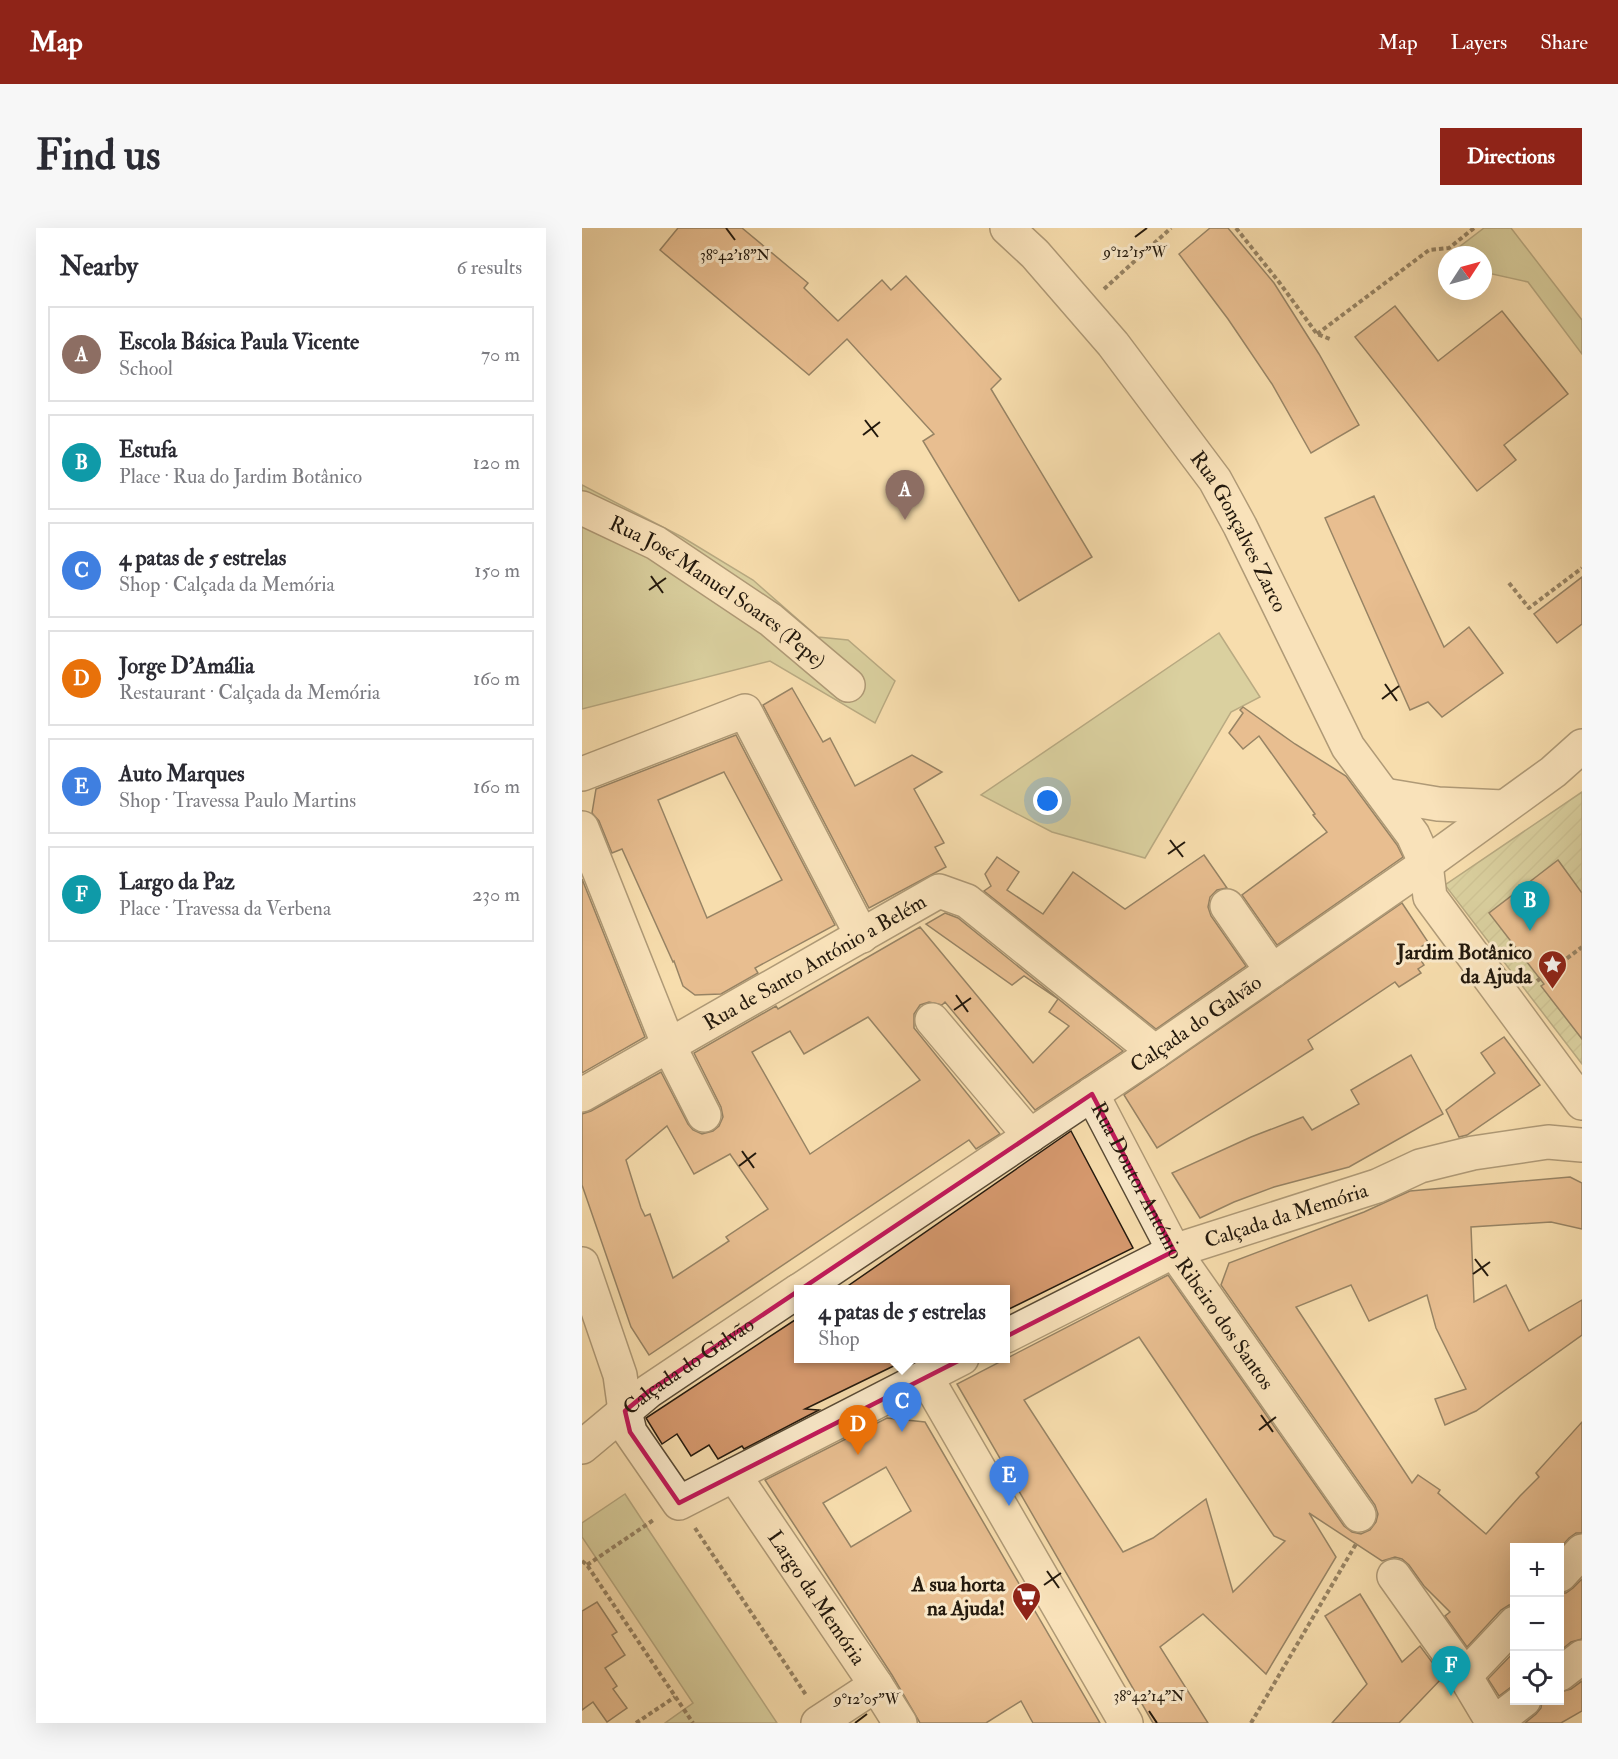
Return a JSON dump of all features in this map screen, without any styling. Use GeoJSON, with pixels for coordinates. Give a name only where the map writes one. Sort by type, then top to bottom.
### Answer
{"type":"FeatureCollection","features":[{"type":"Feature","properties":{"kind":"street","name":"Rua Gonçalves Zarco"},"geometry":{"type":"LineString","coordinates":[[1007,228],[1035,255],[1113,344],[1215,480],[1240,526],[1348,747],[1413,835],[1426,864],[1430,897],[1582,1103]]}},
{"type":"Feature","properties":{"kind":"street","name":"Rua José Manuel Soares (Pepe)"},"geometry":{"type":"LineString","coordinates":[[582,508],[656,543],[762,613],[848,685]]}},
{"type":"Feature","properties":{"kind":"street"},"geometry":{"type":"LineString","coordinates":[[582,774],[746,711],[862,936]]}},
{"type":"Feature","properties":{"kind":"street","name":"Calçada do Galvão"},"geometry":{"type":"LineString","coordinates":[[806,1285],[1155,1052],[1426,864],[1552,772],[1582,746]]}},
{"type":"Feature","properties":{"kind":"street"},"geometry":{"type":"LineString","coordinates":[[1384,795],[1438,804],[1503,807]]}},
{"type":"Feature","properties":{"kind":"street"},"geometry":{"type":"LineString","coordinates":[[582,828],[669,1046],[704,1114]]}},
{"type":"Feature","properties":{"kind":"street","name":"Rua de Santo António a Belém"},"geometry":{"type":"LineString","coordinates":[[582,1095],[939,891],[967,901],[1155,1052]]}},
{"type":"Feature","properties":{"kind":"street"},"geometry":{"type":"LineString","coordinates":[[1227,906],[1272,971]]}},
{"type":"Feature","properties":{"kind":"street"},"geometry":{"type":"LineString","coordinates":[[932,1020],[1030,1136]]}},
{"type":"Feature","properties":{"kind":"street","name":"Rua Doutor António Ribeiro dos Santos"},"geometry":{"type":"LineString","coordinates":[[1092,1094],[1174,1251],[1359,1515]]}},
{"type":"Feature","properties":{"kind":"street","name":"Calçada da Memória"},"geometry":{"type":"LineString","coordinates":[[1010,1333],[1174,1251],[1377,1185],[1420,1166],[1473,1153],[1548,1142],[1582,1145]]}},
{"type":"Feature","properties":{"kind":"street"},"geometry":{"type":"LineString","coordinates":[[582,1264],[620,1376],[630,1432],[679,1503],[954,1363]]}},
{"type":"Feature","properties":{"kind":"street","name":"Calçada do Galvão"},"geometry":{"type":"LineString","coordinates":[[582,1447],[649,1391],[794,1293]]}},
{"type":"Feature","properties":{"kind":"street"},"geometry":{"type":"LineString","coordinates":[[926,1377],[1126,1723]]}},
{"type":"Feature","properties":{"kind":"street","name":"Largo da Memória"},"geometry":{"type":"LineString","coordinates":[[734,1475],[900,1723]]}},
{"type":"Feature","properties":{"kind":"street"},"geometry":{"type":"LineString","coordinates":[[1564,1571],[1582,1551]]}},
{"type":"Feature","properties":{"kind":"street"},"geometry":{"type":"LineString","coordinates":[[1394,1576],[1465,1676],[1494,1723],[1519,1705]]}},
{"type":"Feature","properties":{"kind":"street"},"geometry":{"type":"LineString","coordinates":[[1465,1676],[1510,1628]]}},
{"type":"Feature","properties":{"kind":"street"},"geometry":{"type":"LineString","coordinates":[[1564,1671],[1582,1657]]}},
{"type":"Feature","properties":{"kind":"street"},"geometry":{"type":"LineString","coordinates":[[820,1722],[876,1684]]}},
{"type":"Feature","properties":{"kind":"path"},"geometry":{"type":"LineString","coordinates":[[1083,308],[1171,228]]}},
{"type":"Feature","properties":{"kind":"path"},"geometry":{"type":"LineString","coordinates":[[1236,228],[1317,334],[1329,339]]}},
{"type":"Feature","properties":{"kind":"path"},"geometry":{"type":"LineString","coordinates":[[1317,334],[1429,250],[1449,248],[1474,228]]}},
{"type":"Feature","properties":{"kind":"path"},"geometry":{"type":"LineString","coordinates":[[1509,583],[1529,608],[1582,568]]}},
{"type":"Feature","properties":{"kind":"path"},"geometry":{"type":"LineString","coordinates":[[1537,981],[1582,947]]}},
{"type":"Feature","properties":{"kind":"path"},"geometry":{"type":"LineString","coordinates":[[679,1503],[820,1722]]}},
{"type":"Feature","properties":{"kind":"path"},"geometry":{"type":"LineString","coordinates":[[587,1565],[646,1526]]}},
{"type":"Feature","properties":{"kind":"path"},"geometry":{"type":"LineString","coordinates":[[1251,1723],[1352,1551]]}},
{"type":"Feature","properties":{"kind":"path"},"geometry":{"type":"LineString","coordinates":[[582,1561],[587,1565],[693,1723]]}},
{"type":"Feature","properties":{"kind":"path"},"geometry":{"type":"LineString","coordinates":[[636,1723],[675,1697]]}},
{"type":"Feature","properties":{"kind":"highlighted area"},"geometry":{"type":"Polygon","coordinates":[[[1092,1094],[1174,1251],[679,1503],[630,1432],[625,1411],[649,1391],[1092,1094]]]}},
{"type":"Feature","properties":{"kind":"green space"},"geometry":{"type":"Polygon","coordinates":[[[1484,228],[1511,228],[1582,320],[1582,354],[1528,282],[1492,274],[1492,246],[1461,246],[1484,228]]]}},
{"type":"Feature","properties":{"kind":"green space"},"geometry":{"type":"Polygon","coordinates":[[[582,485],[682,537],[753,580],[818,637],[848,640],[895,681],[875,723],[770,661],[582,709],[582,485]]]}},
{"type":"Feature","properties":{"kind":"green space"},"geometry":{"type":"Polygon","coordinates":[[[1219,633],[1260,697],[1231,712],[1145,858],[1052,832],[981,795],[1219,633]]]}},
{"type":"Feature","properties":{"kind":"green space","name":"Jardim Botânico da Ajuda"},"geometry":{"type":"Polygon","coordinates":[[[1582,792],[1582,1064],[1445,885],[1582,792]]]}},
{"type":"Feature","properties":{"kind":"green space"},"geometry":{"type":"Polygon","coordinates":[[[625,1494],[777,1723],[665,1723],[693,1703],[582,1537],[582,1523],[625,1494]]]}},
{"type":"Feature","properties":{"kind":"building"},"geometry":{"type":"Polygon","coordinates":[[[678,228],[742,228],[808,283],[804,288],[838,321],[882,280],[891,290],[906,276],[1001,379],[991,389],[1092,557],[1019,601],[923,441],[934,434],[847,339],[809,375],[660,250],[678,228]]]}},
{"type":"Feature","properties":{"kind":"building"},"geometry":{"type":"Polygon","coordinates":[[[1210,228],[1228,228],[1274,283],[1319,354],[1359,425],[1311,453],[1272,384],[1228,319],[1179,254],[1210,228]]]}},
{"type":"Feature","properties":{"kind":"building"},"geometry":{"type":"Polygon","coordinates":[[[1395,306],[1438,361],[1502,311],[1568,394],[1504,445],[1516,460],[1477,491],[1355,337],[1395,306]]]}},
{"type":"Feature","properties":{"kind":"building"},"geometry":{"type":"Polygon","coordinates":[[[1374,496],[1444,647],[1469,627],[1503,673],[1442,717],[1428,702],[1410,710],[1325,518],[1374,496]]]}},
{"type":"Feature","properties":{"kind":"building"},"geometry":{"type":"Polygon","coordinates":[[[1582,577],[1582,624],[1557,643],[1534,614],[1582,577]]]}},
{"type":"Feature","properties":{"kind":"building"},"geometry":{"type":"Polygon","coordinates":[[[792,688],[823,742],[830,738],[855,786],[912,755],[942,772],[914,789],[944,843],[935,847],[946,867],[869,908],[763,705],[792,688]]]}},
{"type":"Feature","properties":{"kind":"building"},"geometry":{"type":"Polygon","coordinates":[[[1243,707],[1346,776],[1397,845],[1403,857],[1277,945],[1242,895],[1327,832],[1259,736],[1243,749],[1229,733],[1243,713],[1240,710],[1243,707]]]}},
{"type":"Feature","properties":{"kind":"building"},"geometry":{"type":"Polygon","coordinates":[[[736,735],[835,925],[755,968],[758,973],[721,994],[695,995],[683,986],[674,961],[622,849],[612,853],[599,821],[592,813],[596,789],[736,735]],[[724,772],[658,800],[707,918],[782,880],[724,772]]]}},
{"type":"Feature","properties":{"kind":"building"},"geometry":{"type":"Polygon","coordinates":[[[1204,855],[1227,888],[1217,890],[1210,897],[1208,907],[1211,916],[1246,966],[1156,1029],[984,891],[991,886],[985,874],[997,857],[1019,872],[1007,890],[1043,914],[1073,872],[1125,909],[1204,855]]]}},
{"type":"Feature","properties":{"kind":"building"},"geometry":{"type":"Polygon","coordinates":[[[1558,860],[1582,893],[1582,1039],[1541,986],[1544,984],[1489,913],[1558,860]]]}},
{"type":"Feature","properties":{"kind":"building"},"geometry":{"type":"Polygon","coordinates":[[[582,879],[645,1037],[582,1073],[582,879]]]}},
{"type":"Feature","properties":{"kind":"building"},"geometry":{"type":"Polygon","coordinates":[[[1402,903],[1428,942],[1415,951],[1424,965],[1418,969],[1421,973],[1399,987],[1395,982],[1308,1040],[1313,1049],[1157,1148],[1124,1095],[1402,903]]]}},
{"type":"Feature","properties":{"kind":"building"},"geometry":{"type":"Polygon","coordinates":[[[945,913],[958,918],[1123,1051],[1035,1110],[945,1002],[942,1005],[929,1002],[920,1005],[914,1014],[914,1028],[1000,1134],[976,1149],[969,1140],[649,1355],[631,1327],[582,1185],[582,1114],[661,1072],[693,1130],[702,1134],[713,1131],[719,1126],[723,1117],[721,1107],[694,1053],[776,1006],[778,1009],[920,927],[1033,1063],[1069,1026],[1049,1012],[1058,999],[1024,976],[1012,985],[926,924],[945,913]],[[868,1017],[804,1054],[790,1031],[752,1052],[810,1154],[920,1080],[868,1017]],[[667,1126],[626,1160],[641,1208],[645,1216],[650,1214],[673,1278],[729,1241],[726,1237],[768,1209],[730,1154],[694,1174],[667,1126]]]}},
{"type":"Feature","properties":{"kind":"building"},"geometry":{"type":"Polygon","coordinates":[[[1504,1037],[1540,1085],[1467,1135],[1459,1137],[1446,1110],[1495,1073],[1481,1053],[1504,1037]]]}},
{"type":"Feature","properties":{"kind":"building"},"geometry":{"type":"Polygon","coordinates":[[[1411,1055],[1443,1114],[1349,1167],[1274,1187],[1200,1218],[1172,1173],[1251,1137],[1303,1117],[1312,1130],[1359,1104],[1351,1090],[1411,1055]]]}},
{"type":"Feature","properties":{"kind":"building"},"geometry":{"type":"Polygon","coordinates":[[[1071,1131],[1133,1248],[1010,1309],[1010,1285],[849,1285],[1071,1131]]]}},
{"type":"Feature","properties":{"kind":"building"},"geometry":{"type":"Polygon","coordinates":[[[1570,1177],[1582,1183],[1582,1229],[1551,1222],[1471,1227],[1474,1302],[1506,1285],[1529,1331],[1582,1300],[1582,1335],[1476,1411],[1445,1425],[1435,1399],[1466,1389],[1436,1328],[1427,1295],[1369,1321],[1351,1285],[1296,1307],[1412,1483],[1418,1475],[1440,1490],[1438,1493],[1486,1534],[1539,1477],[1536,1473],[1582,1422],[1582,1533],[1576,1533],[1564,1544],[1510,1543],[1510,1605],[1501,1610],[1467,1647],[1445,1616],[1450,1612],[1424,1586],[1402,1559],[1395,1557],[1382,1561],[1309,1513],[1336,1557],[1266,1674],[1203,1614],[1160,1647],[1208,1723],[1153,1723],[957,1384],[998,1363],[1010,1363],[1010,1357],[1168,1275],[1344,1526],[1352,1532],[1361,1534],[1370,1530],[1378,1514],[1375,1505],[1221,1285],[1229,1263],[1364,1212],[1410,1191],[1570,1177]],[[1139,1337],[1024,1400],[1123,1552],[1153,1538],[1206,1499],[1233,1592],[1285,1541],[1274,1536],[1139,1337]]]}},
{"type":"Feature","properties":{"kind":"building"},"geometry":{"type":"Polygon","coordinates":[[[794,1321],[794,1363],[900,1363],[805,1409],[819,1410],[744,1449],[742,1446],[718,1459],[709,1445],[691,1456],[677,1434],[662,1444],[646,1418],[794,1321]]]}},
{"type":"Feature","properties":{"kind":"building"},"geometry":{"type":"Polygon","coordinates":[[[887,1418],[925,1422],[1100,1723],[1033,1723],[1021,1701],[986,1723],[920,1723],[892,1675],[765,1480],[887,1418]],[[886,1467],[823,1503],[851,1547],[911,1511],[886,1467]]]}},
{"type":"Feature","properties":{"kind":"building"},"geometry":{"type":"Polygon","coordinates":[[[1582,1579],[1582,1639],[1571,1642],[1564,1648],[1564,1593],[1582,1579]]]}},
{"type":"Feature","properties":{"kind":"building"},"geometry":{"type":"Polygon","coordinates":[[[1360,1594],[1402,1662],[1420,1646],[1443,1677],[1399,1723],[1332,1723],[1367,1684],[1325,1616],[1360,1594]]]}},
{"type":"Feature","properties":{"kind":"building"},"geometry":{"type":"Polygon","coordinates":[[[597,1602],[617,1632],[612,1635],[625,1655],[605,1668],[617,1686],[613,1689],[627,1708],[607,1722],[593,1702],[582,1710],[582,1611],[597,1602]]]}},
{"type":"Feature","properties":{"kind":"building"},"geometry":{"type":"Polygon","coordinates":[[[1510,1656],[1510,1688],[1499,1696],[1488,1679],[1510,1656]]]}},
{"type":"Feature","properties":{"kind":"building"},"geometry":{"type":"Polygon","coordinates":[[[1582,1681],[1582,1711],[1561,1723],[1525,1723],[1536,1714],[1541,1705],[1564,1705],[1564,1691],[1582,1681]]]}},
{"type":"Feature","properties":{"kind":"place","name":"Escola Básica Paula Vicente"},"geometry":{"type":"Point","coordinates":[905,520]}},
{"type":"Feature","properties":{"kind":"place","name":"Estufa"},"geometry":{"type":"Point","coordinates":[1530,931]}},
{"type":"Feature","properties":{"kind":"place","name":"Jardim Botânico da Ajuda"},"geometry":{"type":"Point","coordinates":[1553,990]}},
{"type":"Feature","properties":{"kind":"place","name":"4 patas de 5 estrelas"},"geometry":{"type":"Point","coordinates":[902,1432]}},
{"type":"Feature","properties":{"kind":"place","name":"Jorge D'Amália"},"geometry":{"type":"Point","coordinates":[858,1455]}},
{"type":"Feature","properties":{"kind":"place","name":"Auto Marques"},"geometry":{"type":"Point","coordinates":[1009,1506]}},
{"type":"Feature","properties":{"kind":"place","name":"A sua horta na Ajuda!"},"geometry":{"type":"Point","coordinates":[1026,1622]}},
{"type":"Feature","properties":{"kind":"place","name":"Largo da Paz"},"geometry":{"type":"Point","coordinates":[1451,1696]}}]}
